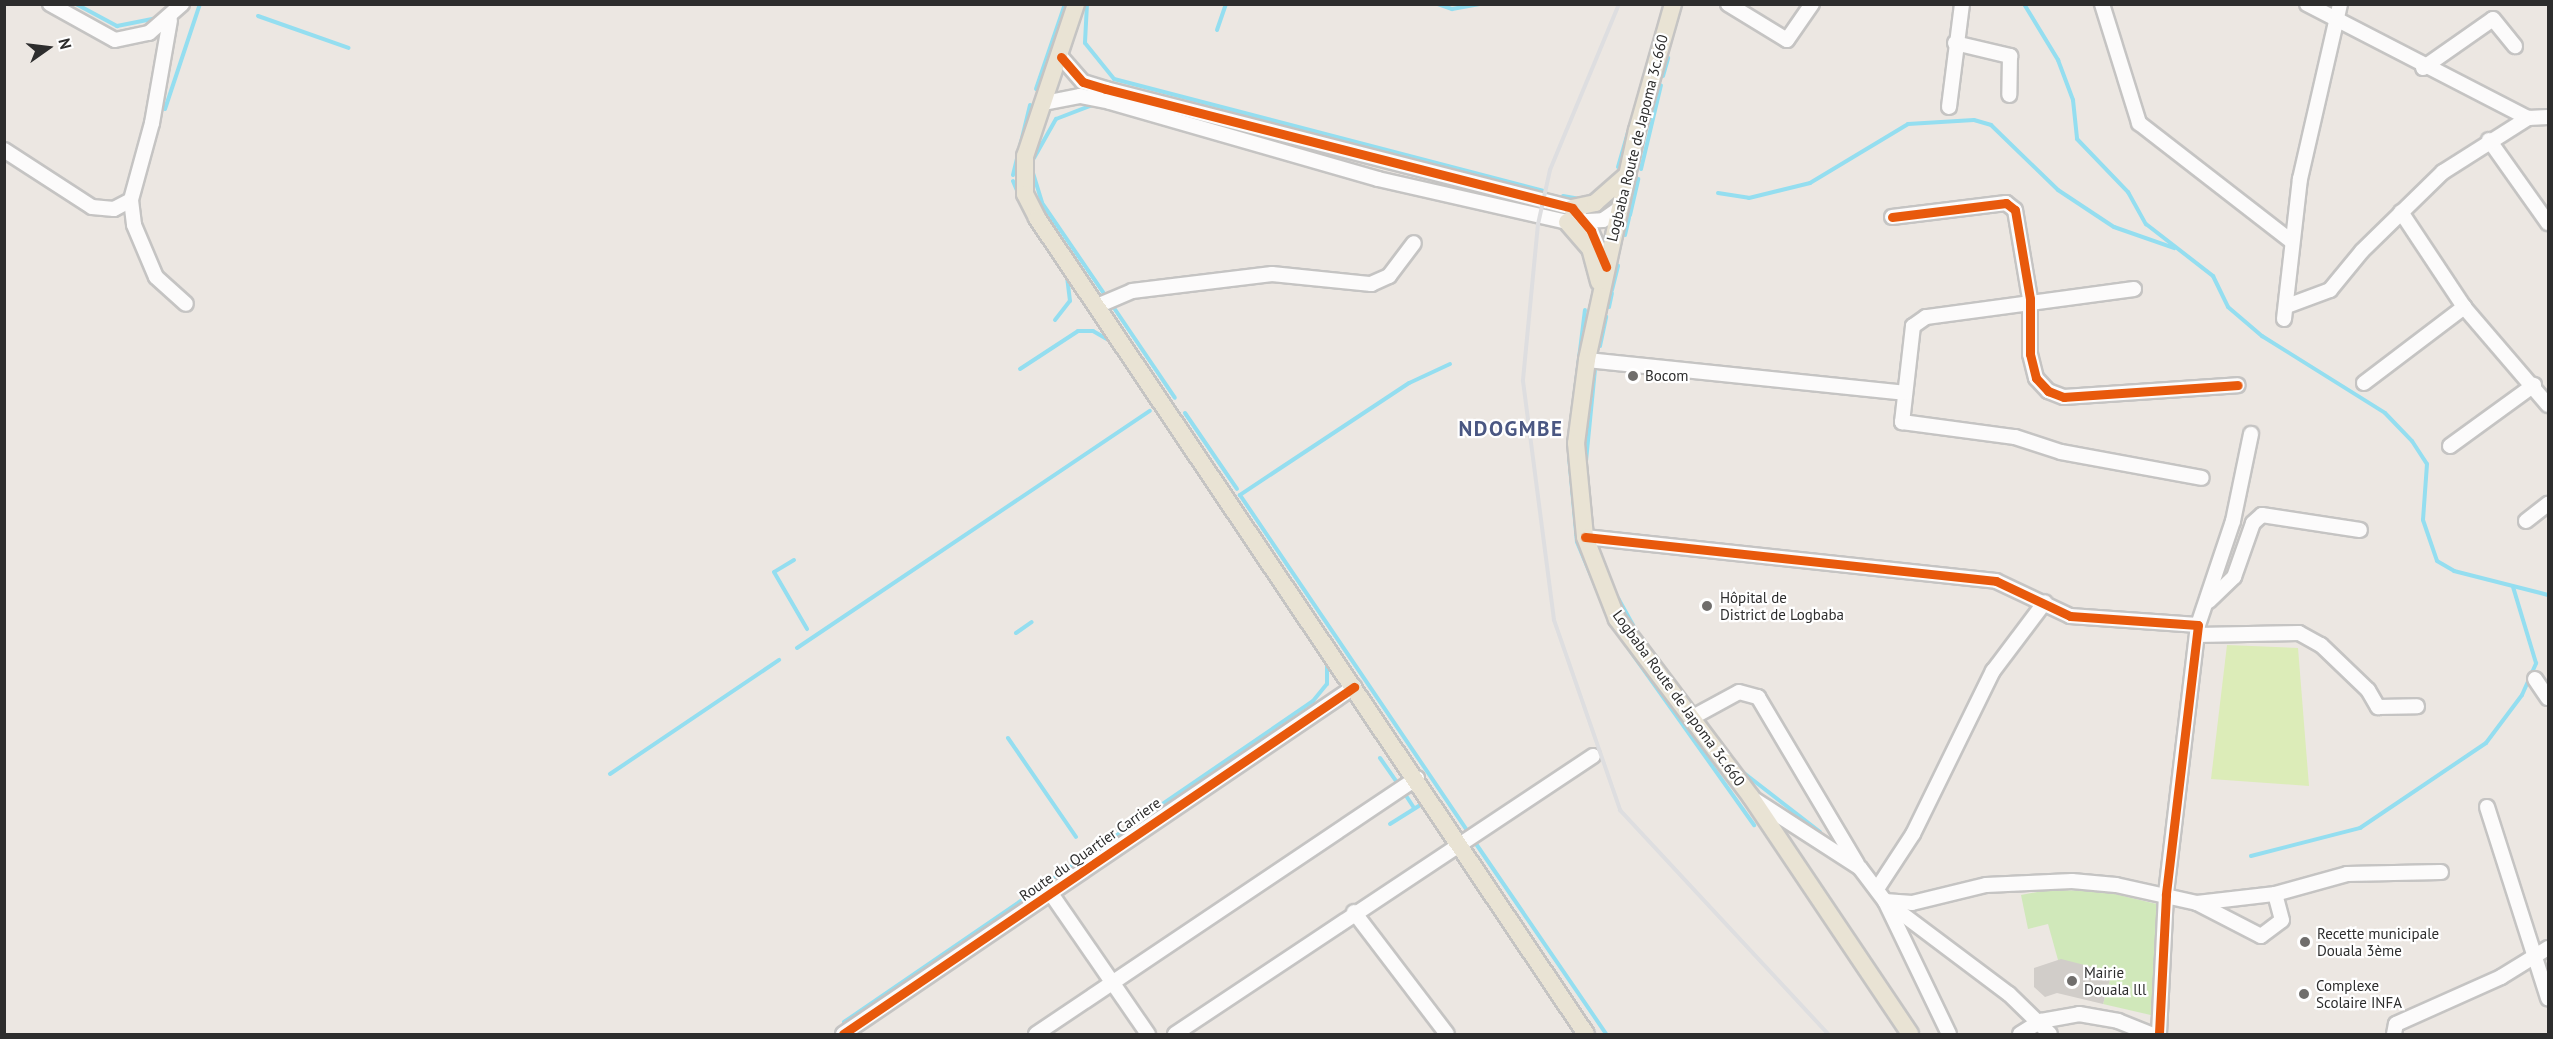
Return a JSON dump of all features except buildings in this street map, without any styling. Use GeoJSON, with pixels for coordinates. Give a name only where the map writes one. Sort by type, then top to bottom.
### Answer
{"type":"FeatureCollection","features":[{"type":"Feature","properties":{"kind":"main road"},"geometry":{"type":"LineString","coordinates":[[1076,4],[1061,57],[1025,156],[1025,194],[1097,306],[1461,843],[1586,1035]]}},
{"type":"Feature","properties":{"kind":"main road","name":"Logbaba Route de Japoma 3c.660"},"geometry":{"type":"LineString","coordinates":[[1673,4],[1628,173],[1587,360],[1576,443],[1584,537],[1617,619],[1751,797],[1910,1035]]}},
{"type":"Feature","properties":{"kind":"main road"},"geometry":{"type":"LineString","coordinates":[[1600,295],[1590,248],[1570,215],[1595,203],[1628,173]]}},
{"type":"Feature","properties":{"kind":"street"},"geometry":{"type":"LineString","coordinates":[[50,4],[115,40],[149,33],[170,20],[182,4]]}},
{"type":"Feature","properties":{"kind":"street"},"geometry":{"type":"LineString","coordinates":[[1728,4],[1786,40],[1812,4]]}},
{"type":"Feature","properties":{"kind":"street"},"geometry":{"type":"LineString","coordinates":[[1949,107],[1955,43],[1962,4]]}},
{"type":"Feature","properties":{"kind":"street"},"geometry":{"type":"LineString","coordinates":[[2102,4],[2139,123],[2291,241]]}},
{"type":"Feature","properties":{"kind":"street"},"geometry":{"type":"LineString","coordinates":[[2307,4],[2339,12],[2423,68],[2528,118]]}},
{"type":"Feature","properties":{"kind":"street"},"geometry":{"type":"LineString","coordinates":[[2339,12],[2320,78],[2291,241],[2285,312],[2330,290],[2402,212],[2443,172],[2489,140],[2528,118],[2548,117]]}},
{"type":"Feature","properties":{"kind":"street"},"geometry":{"type":"LineString","coordinates":[[2423,68],[2493,19],[2515,46]]}},
{"type":"Feature","properties":{"kind":"street"},"geometry":{"type":"LineString","coordinates":[[170,20],[152,123],[131,200],[134,225],[156,277],[186,304]]}},
{"type":"Feature","properties":{"kind":"street"},"geometry":{"type":"LineString","coordinates":[[1955,43],[2010,57],[2008,95]]}},
{"type":"Feature","properties":{"kind":"street"},"geometry":{"type":"LineString","coordinates":[[1061,57],[1083,82],[1570,215],[1586,223],[1606,267]]}},
{"type":"Feature","properties":{"kind":"street"},"geometry":{"type":"LineString","coordinates":[[1044,103],[1080,96],[1110,102],[1378,179],[1570,215]]}},
{"type":"Feature","properties":{"kind":"street"},"geometry":{"type":"LineString","coordinates":[[2489,140],[2548,223]]}},
{"type":"Feature","properties":{"kind":"street"},"geometry":{"type":"LineString","coordinates":[[4,150],[92,207],[114,209],[131,200]]}},
{"type":"Feature","properties":{"kind":"street"},"geometry":{"type":"LineString","coordinates":[[1892,217],[2006,203],[2020,219],[2030,299],[2030,354],[2036,378],[2049,391],[2064,397],[2238,385]]}},
{"type":"Feature","properties":{"kind":"street"},"geometry":{"type":"LineString","coordinates":[[1586,223],[1608,218],[1620,208]]}},
{"type":"Feature","properties":{"kind":"street"},"geometry":{"type":"LineString","coordinates":[[2402,212],[2464,307],[2534,385],[2548,405]]}},
{"type":"Feature","properties":{"kind":"street"},"geometry":{"type":"LineString","coordinates":[[1097,306],[1132,291],[1272,274],[1371,284],[1389,276],[1414,243]]}},
{"type":"Feature","properties":{"kind":"street"},"geometry":{"type":"LineString","coordinates":[[2134,289],[2030,299],[1948,312],[1913,326],[1902,422],[2015,437],[2061,452],[2202,478]]}},
{"type":"Feature","properties":{"kind":"street"},"geometry":{"type":"LineString","coordinates":[[2364,383],[2464,307]]}},
{"type":"Feature","properties":{"kind":"street"},"geometry":{"type":"LineString","coordinates":[[1587,360],[1904,393]]}},
{"type":"Feature","properties":{"kind":"street"},"geometry":{"type":"LineString","coordinates":[[2450,446],[2534,385]]}},
{"type":"Feature","properties":{"kind":"street"},"geometry":{"type":"LineString","coordinates":[[2159,1035],[2166,895],[2197,630],[2209,601],[2251,434]]}},
{"type":"Feature","properties":{"kind":"street"},"geometry":{"type":"LineString","coordinates":[[2526,521],[2548,504]]}},
{"type":"Feature","properties":{"kind":"street"},"geometry":{"type":"LineString","coordinates":[[2209,601],[2223,592],[2234,577],[2253,523],[2262,515],[2360,530]]}},
{"type":"Feature","properties":{"kind":"street"},"geometry":{"type":"LineString","coordinates":[[1584,537],[1996,581],[2045,602],[2070,616],[2197,630],[2299,633],[2321,645],[2368,690],[2378,707],[2417,706]]}},
{"type":"Feature","properties":{"kind":"street"},"geometry":{"type":"LineString","coordinates":[[1881,895],[1993,671],[2045,602]]}},
{"type":"Feature","properties":{"kind":"street"},"geometry":{"type":"LineString","coordinates":[[2535,679],[2548,698]]}},
{"type":"Feature","properties":{"kind":"street","name":"Route du Quartier Carriere"},"geometry":{"type":"LineString","coordinates":[[843,1035],[1052,895],[1354,687]]}},
{"type":"Feature","properties":{"kind":"street"},"geometry":{"type":"LineString","coordinates":[[1693,717],[1739,692],[1758,697],[1860,868],[1881,895],[1949,1035]]}},
{"type":"Feature","properties":{"kind":"street"},"geometry":{"type":"LineString","coordinates":[[1175,1035],[1354,912],[1593,756]]}},
{"type":"Feature","properties":{"kind":"street"},"geometry":{"type":"LineString","coordinates":[[1036,1035],[1417,778]]}},
{"type":"Feature","properties":{"kind":"street"},"geometry":{"type":"LineString","coordinates":[[1751,797],[1860,868]]}},
{"type":"Feature","properties":{"kind":"street"},"geometry":{"type":"LineString","coordinates":[[2487,807],[2548,998]]}},
{"type":"Feature","properties":{"kind":"street"},"geometry":{"type":"LineString","coordinates":[[2197,903],[2276,894],[2347,874],[2441,872]]}},
{"type":"Feature","properties":{"kind":"street"},"geometry":{"type":"LineString","coordinates":[[1881,895],[1912,903],[1986,885],[2072,881],[2166,895],[2197,903],[2261,936],[2282,920],[2276,894]]}},
{"type":"Feature","properties":{"kind":"street"},"geometry":{"type":"LineString","coordinates":[[1052,895],[1114,981],[1148,1035]]}},
{"type":"Feature","properties":{"kind":"street"},"geometry":{"type":"LineString","coordinates":[[1881,895],[2041,1021],[2050,1035]]}},
{"type":"Feature","properties":{"kind":"street"},"geometry":{"type":"LineString","coordinates":[[1354,912],[1447,1035]]}},
{"type":"Feature","properties":{"kind":"street"},"geometry":{"type":"LineString","coordinates":[[2394,1035],[2396,1024],[2548,948]]}},
{"type":"Feature","properties":{"kind":"street"},"geometry":{"type":"LineString","coordinates":[[2020,1035],[2041,1021],[2079,1014],[2118,1021],[2151,1035]]}},
{"type":"Feature","properties":{"kind":"green space"},"geometry":{"type":"Polygon","coordinates":[[[2227,645],[2298,648],[2309,786],[2211,779],[2227,645]]]}},
{"type":"Feature","properties":{"kind":"green space"},"geometry":{"type":"Polygon","coordinates":[[[2048,890],[2102,891],[2165,906],[2155,1016],[2103,1004],[2112,972],[2058,960],[2048,924],[2028,929],[2021,895],[2048,890]]]}},
{"type":"Feature","properties":{"kind":"waterway"},"geometry":{"type":"LineString","coordinates":[[76,4],[117,26],[157,18]]}},
{"type":"Feature","properties":{"kind":"waterway"},"geometry":{"type":"LineString","coordinates":[[165,109],[200,4]]}},
{"type":"Feature","properties":{"kind":"waterway"},"geometry":{"type":"LineString","coordinates":[[1036,89],[1065,4]]}},
{"type":"Feature","properties":{"kind":"waterway"},"geometry":{"type":"LineString","coordinates":[[1087,4],[1085,43],[1114,79],[1543,191]]}},
{"type":"Feature","properties":{"kind":"waterway"},"geometry":{"type":"LineString","coordinates":[[1217,30],[1226,4]]}},
{"type":"Feature","properties":{"kind":"waterway"},"geometry":{"type":"LineString","coordinates":[[1438,4],[1452,9],[1480,4]]}},
{"type":"Feature","properties":{"kind":"waterway"},"geometry":{"type":"LineString","coordinates":[[2024,4],[2058,60],[2073,100],[2077,139],[2128,192],[2146,224],[2213,276],[2228,307],[2262,336],[2385,413],[2412,441],[2427,464],[2423,520],[2437,561],[2454,571],[2548,595]]}},
{"type":"Feature","properties":{"kind":"waterway"},"geometry":{"type":"LineString","coordinates":[[258,16],[349,48]]}},
{"type":"Feature","properties":{"kind":"waterway"},"geometry":{"type":"LineString","coordinates":[[1663,76],[1668,58]]}},
{"type":"Feature","properties":{"kind":"waterway"},"geometry":{"type":"LineString","coordinates":[[1641,169],[1661,85]]}},
{"type":"Feature","properties":{"kind":"waterway"},"geometry":{"type":"LineString","coordinates":[[1013,175],[1030,105]]}},
{"type":"Feature","properties":{"kind":"waterway"},"geometry":{"type":"LineString","coordinates":[[1034,158],[1056,119],[1093,105]]}},
{"type":"Feature","properties":{"kind":"waterway"},"geometry":{"type":"LineString","coordinates":[[1718,193],[1749,198],[1810,183],[1908,124],[1974,120],[1991,125],[2058,190],[2114,227],[2174,248]]}},
{"type":"Feature","properties":{"kind":"waterway"},"geometry":{"type":"LineString","coordinates":[[1618,167],[1628,131]]}},
{"type":"Feature","properties":{"kind":"waterway"},"geometry":{"type":"LineString","coordinates":[[1033,173],[1042,203],[1103,292]]}},
{"type":"Feature","properties":{"kind":"waterway"},"geometry":{"type":"LineString","coordinates":[[1630,215],[1638,179]]}},
{"type":"Feature","properties":{"kind":"waterway"},"geometry":{"type":"LineString","coordinates":[[1013,181],[1029,219]]}},
{"type":"Feature","properties":{"kind":"waterway"},"geometry":{"type":"LineString","coordinates":[[1563,196],[1580,199]]}},
{"type":"Feature","properties":{"kind":"waterway"},"geometry":{"type":"LineString","coordinates":[[1625,235],[1629,217]]}},
{"type":"Feature","properties":{"kind":"waterway"},"geometry":{"type":"LineString","coordinates":[[1612,290],[1618,266]]}},
{"type":"Feature","properties":{"kind":"waterway"},"geometry":{"type":"LineString","coordinates":[[1055,320],[1070,301],[1067,277]]}},
{"type":"Feature","properties":{"kind":"waterway"},"geometry":{"type":"LineString","coordinates":[[1609,307],[1612,293]]}},
{"type":"Feature","properties":{"kind":"waterway"},"geometry":{"type":"LineString","coordinates":[[1112,305],[1175,398]]}},
{"type":"Feature","properties":{"kind":"waterway"},"geometry":{"type":"LineString","coordinates":[[1569,440],[1585,310]]}},
{"type":"Feature","properties":{"kind":"waterway"},"geometry":{"type":"LineString","coordinates":[[1600,346],[1606,317]]}},
{"type":"Feature","properties":{"kind":"waterway"},"geometry":{"type":"LineString","coordinates":[[1020,369],[1078,331],[1093,331],[1110,341]]}},
{"type":"Feature","properties":{"kind":"waterway"},"geometry":{"type":"LineString","coordinates":[[1450,364],[1409,383],[1240,495],[1469,833]]}},
{"type":"Feature","properties":{"kind":"waterway"},"geometry":{"type":"LineString","coordinates":[[1586,461],[1595,370]]}},
{"type":"Feature","properties":{"kind":"waterway"},"geometry":{"type":"LineString","coordinates":[[797,648],[1150,411]]}},
{"type":"Feature","properties":{"kind":"waterway"},"geometry":{"type":"LineString","coordinates":[[1185,413],[1237,489]]}},
{"type":"Feature","properties":{"kind":"waterway"},"geometry":{"type":"LineString","coordinates":[[1569,456],[1577,542],[1610,621]]}},
{"type":"Feature","properties":{"kind":"waterway"},"geometry":{"type":"LineString","coordinates":[[794,560],[774,572],[807,629]]}},
{"type":"Feature","properties":{"kind":"waterway"},"geometry":{"type":"LineString","coordinates":[[2251,856],[2360,828],[2486,743],[2522,695],[2536,663],[2513,587]]}},
{"type":"Feature","properties":{"kind":"waterway"},"geometry":{"type":"LineString","coordinates":[[1618,598],[1636,631]]}},
{"type":"Feature","properties":{"kind":"waterway"},"geometry":{"type":"LineString","coordinates":[[1016,633],[1032,622]]}},
{"type":"Feature","properties":{"kind":"waterway"},"geometry":{"type":"LineString","coordinates":[[1614,628],[1754,825]]}},
{"type":"Feature","properties":{"kind":"waterway"},"geometry":{"type":"LineString","coordinates":[[610,774],[779,660]]}},
{"type":"Feature","properties":{"kind":"waterway"},"geometry":{"type":"LineString","coordinates":[[844,1022],[1313,701],[1327,684],[1327,662]]}},
{"type":"Feature","properties":{"kind":"waterway"},"geometry":{"type":"LineString","coordinates":[[1008,738],[1076,837]]}},
{"type":"Feature","properties":{"kind":"waterway"},"geometry":{"type":"LineString","coordinates":[[1380,758],[1399,785]]}},
{"type":"Feature","properties":{"kind":"waterway"},"geometry":{"type":"LineString","coordinates":[[1740,770],[1820,832]]}},
{"type":"Feature","properties":{"kind":"waterway"},"geometry":{"type":"LineString","coordinates":[[1403,791],[1414,808]]}},
{"type":"Feature","properties":{"kind":"waterway"},"geometry":{"type":"LineString","coordinates":[[1390,824],[1424,803]]}},
{"type":"Feature","properties":{"kind":"waterway"},"geometry":{"type":"LineString","coordinates":[[1472,838],[1606,1034]]}},
{"type":"Feature","properties":{"kind":"railway"},"geometry":{"type":"LineString","coordinates":[[1619,4],[1550,170],[1538,224],[1523,381],[1554,620],[1620,810],[1828,1034]]}},
{"type":"Feature","properties":{"kind":"cycle path"},"geometry":{"type":"LineString","coordinates":[[1061,57],[1083,82],[1106,89],[1572,208],[1591,231],[1606,267]]}},
{"type":"Feature","properties":{"kind":"cycle path"},"geometry":{"type":"LineString","coordinates":[[1892,217],[2006,203],[2015,210],[2030,299],[2030,354],[2036,378],[2048,391],[2064,397],[2238,385]]}},
{"type":"Feature","properties":{"kind":"cycle path"},"geometry":{"type":"LineString","coordinates":[[1585,537],[1996,581],[2070,616],[2198,625],[2166,895],[2159,1034]]}},
{"type":"Feature","properties":{"kind":"cycle path"},"geometry":{"type":"LineString","coordinates":[[843,1034],[1354,687]]}},
{"type":"Feature","properties":{"kind":"place","name":"Bocom"},"geometry":{"type":"Point","coordinates":[1633,376]}},
{"type":"Feature","properties":{"kind":"place","name":"Hôpital de District de Logbaba"},"geometry":{"type":"Point","coordinates":[1707,606]}},
{"type":"Feature","properties":{"kind":"place","name":"Recette municipale Douala 3ème"},"geometry":{"type":"Point","coordinates":[2305,942]}},
{"type":"Feature","properties":{"kind":"place","name":"Mairie Douala lll"},"geometry":{"type":"Point","coordinates":[2072,981]}},
{"type":"Feature","properties":{"kind":"place","name":"Complexe Scolaire INFA"},"geometry":{"type":"Point","coordinates":[2304,994]}},
{"type":"Feature","properties":{"kind":"district","name":"NDOGMBE"},"geometry":{"type":"Point","coordinates":[1511,429]}}]}
